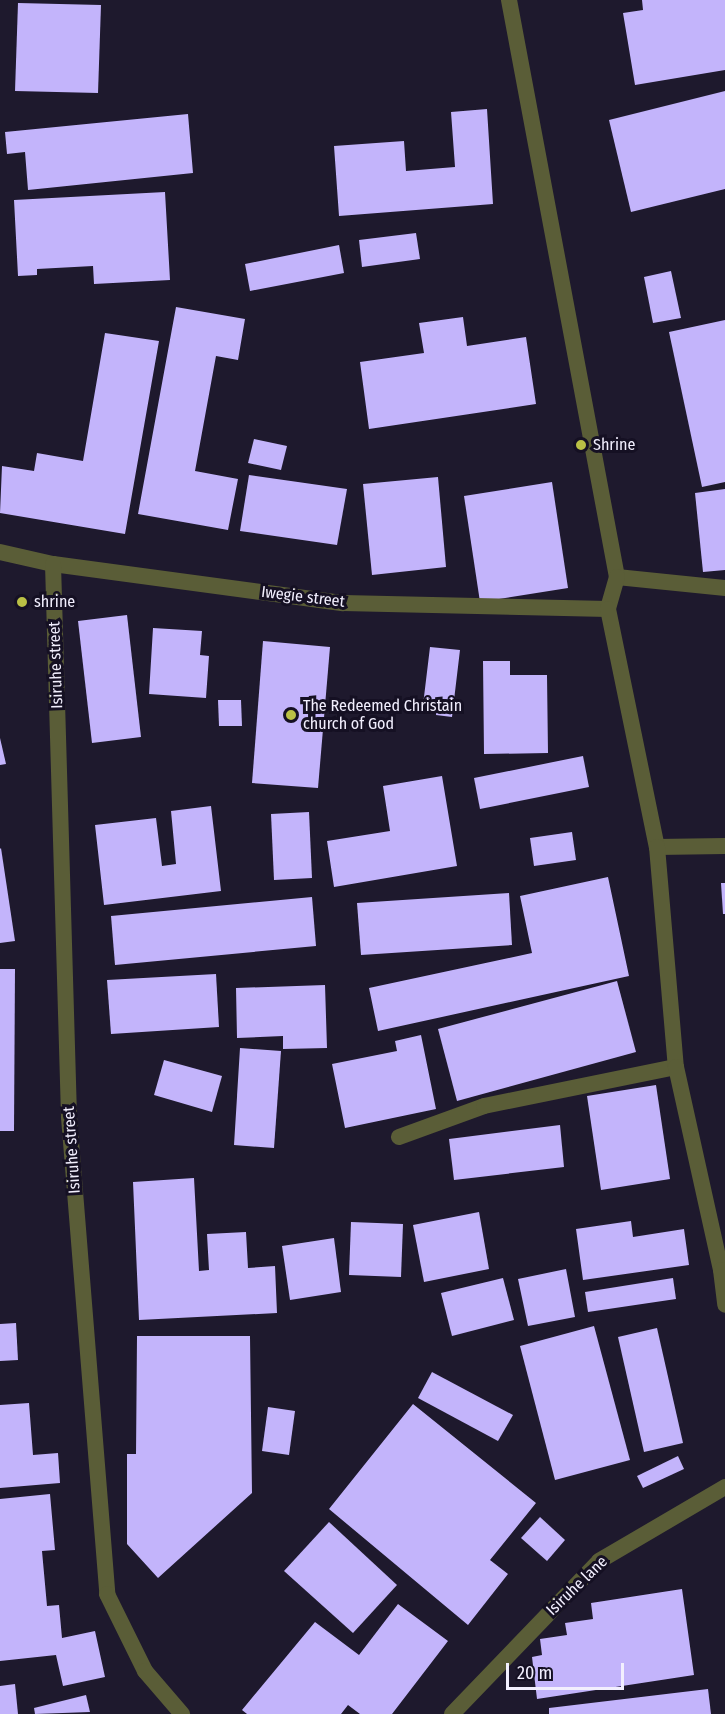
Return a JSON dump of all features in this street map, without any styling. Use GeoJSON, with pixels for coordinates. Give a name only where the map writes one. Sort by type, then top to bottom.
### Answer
{"type":"FeatureCollection","features":[{"type":"Feature","properties":{"kind":"street"},"geometry":{"type":"LineString","coordinates":[[509,0],[617,577],[608,609],[657,847],[676,1067],[723,1270],[725,1305]]}},
{"type":"Feature","properties":{"kind":"street","name":"Iwegie street"},"geometry":{"type":"LineString","coordinates":[[0,552],[52,564],[343,603],[608,609]]}},
{"type":"Feature","properties":{"kind":"street","name":"Isiruhe street"},"geometry":{"type":"LineString","coordinates":[[52,564],[69,1117],[107,1594],[145,1671],[182,1714]]}},
{"type":"Feature","properties":{"kind":"street"},"geometry":{"type":"LineString","coordinates":[[617,577],[725,588]]}},
{"type":"Feature","properties":{"kind":"street"},"geometry":{"type":"LineString","coordinates":[[657,847],[725,846]]}},
{"type":"Feature","properties":{"kind":"street"},"geometry":{"type":"LineString","coordinates":[[399,1137],[484,1107],[676,1067]]}},
{"type":"Feature","properties":{"kind":"street","name":"Isiruhe lane"},"geometry":{"type":"LineString","coordinates":[[452,1714],[599,1561],[725,1487]]}},
{"type":"Feature","properties":{"kind":"building"},"geometry":{"type":"Polygon","coordinates":[[[642,0],[725,0],[725,70],[635,85],[623,13],[643,10],[642,0]]]}},
{"type":"Feature","properties":{"kind":"building"},"geometry":{"type":"Polygon","coordinates":[[[18,3],[101,5],[98,93],[15,91],[18,3]]]}},
{"type":"Feature","properties":{"kind":"building"},"geometry":{"type":"Polygon","coordinates":[[[725,91],[725,189],[631,212],[609,120],[725,91]]]}},
{"type":"Feature","properties":{"kind":"building"},"geometry":{"type":"Polygon","coordinates":[[[487,109],[493,204],[339,216],[334,146],[404,141],[406,171],[455,167],[451,112],[487,109]]]}},
{"type":"Feature","properties":{"kind":"building"},"geometry":{"type":"Polygon","coordinates":[[[188,114],[193,173],[28,190],[25,152],[7,154],[5,132],[188,114]]]}},
{"type":"Feature","properties":{"kind":"building"},"geometry":{"type":"Polygon","coordinates":[[[165,192],[170,280],[94,284],[93,266],[37,269],[37,275],[18,276],[14,200],[165,192]]]}},
{"type":"Feature","properties":{"kind":"building"},"geometry":{"type":"Polygon","coordinates":[[[416,233],[420,259],[362,267],[359,240],[416,233]]]}},
{"type":"Feature","properties":{"kind":"building"},"geometry":{"type":"Polygon","coordinates":[[[339,245],[344,273],[250,291],[245,264],[339,245]]]}},
{"type":"Feature","properties":{"kind":"building"},"geometry":{"type":"Polygon","coordinates":[[[671,271],[681,318],[653,323],[644,277],[671,271]]]}},
{"type":"Feature","properties":{"kind":"building"},"geometry":{"type":"Polygon","coordinates":[[[176,307],[245,319],[238,360],[216,356],[195,471],[238,479],[228,530],[138,514],[176,307]]]}},
{"type":"Feature","properties":{"kind":"building"},"geometry":{"type":"Polygon","coordinates":[[[463,317],[467,346],[526,337],[536,404],[369,429],[360,362],[424,353],[419,323],[463,317]]]}},
{"type":"Feature","properties":{"kind":"building"},"geometry":{"type":"Polygon","coordinates":[[[725,320],[725,482],[702,487],[669,332],[725,320]]]}},
{"type":"Feature","properties":{"kind":"building"},"geometry":{"type":"Polygon","coordinates":[[[105,333],[159,341],[125,534],[0,513],[2,466],[34,471],[37,453],[83,461],[105,333]]]}},
{"type":"Feature","properties":{"kind":"building"},"geometry":{"type":"Polygon","coordinates":[[[254,439],[287,446],[281,470],[248,463],[254,439]]]}},
{"type":"Feature","properties":{"kind":"building"},"geometry":{"type":"Polygon","coordinates":[[[249,475],[347,489],[337,545],[240,531],[249,475]]]}},
{"type":"Feature","properties":{"kind":"building"},"geometry":{"type":"Polygon","coordinates":[[[438,477],[446,567],[372,575],[363,484],[438,477]]]}},
{"type":"Feature","properties":{"kind":"building"},"geometry":{"type":"Polygon","coordinates":[[[552,482],[568,588],[480,602],[464,496],[552,482]]]}},
{"type":"Feature","properties":{"kind":"building"},"geometry":{"type":"Polygon","coordinates":[[[725,489],[725,570],[703,572],[695,493],[725,489]]]}},
{"type":"Feature","properties":{"kind":"building"},"geometry":{"type":"Polygon","coordinates":[[[127,615],[141,737],[92,743],[78,621],[127,615]]]}},
{"type":"Feature","properties":{"kind":"building"},"geometry":{"type":"Polygon","coordinates":[[[153,628],[202,631],[200,655],[209,656],[206,698],[149,694],[153,628]]]}},
{"type":"Feature","properties":{"kind":"building","name":"The Redeemed Christain church of God"},"geometry":{"type":"Polygon","coordinates":[[[263,641],[330,647],[318,788],[252,783],[263,641]]]}},
{"type":"Feature","properties":{"kind":"building"},"geometry":{"type":"Polygon","coordinates":[[[430,647],[460,650],[452,717],[436,715],[437,706],[423,705],[430,647]]]}},
{"type":"Feature","properties":{"kind":"building"},"geometry":{"type":"Polygon","coordinates":[[[483,661],[510,661],[510,675],[547,675],[548,753],[484,754],[483,661]]]}},
{"type":"Feature","properties":{"kind":"building"},"geometry":{"type":"Polygon","coordinates":[[[218,700],[241,700],[242,726],[219,726],[218,700]]]}},
{"type":"Feature","properties":{"kind":"building"},"geometry":{"type":"Polygon","coordinates":[[[0,738],[6,764],[0,765],[0,738]]]}},
{"type":"Feature","properties":{"kind":"building"},"geometry":{"type":"Polygon","coordinates":[[[583,756],[589,787],[480,809],[474,778],[583,756]]]}},
{"type":"Feature","properties":{"kind":"building"},"geometry":{"type":"Polygon","coordinates":[[[442,776],[457,866],[334,887],[327,841],[390,831],[383,786],[442,776]]]}},
{"type":"Feature","properties":{"kind":"building"},"geometry":{"type":"Polygon","coordinates":[[[211,806],[221,891],[104,905],[95,825],[156,818],[162,866],[176,864],[171,811],[211,806]]]}},
{"type":"Feature","properties":{"kind":"building"},"geometry":{"type":"Polygon","coordinates":[[[309,812],[312,878],[274,880],[271,814],[309,812]]]}},
{"type":"Feature","properties":{"kind":"building"},"geometry":{"type":"Polygon","coordinates":[[[572,832],[576,860],[534,866],[530,838],[572,832]]]}},
{"type":"Feature","properties":{"kind":"building"},"geometry":{"type":"Polygon","coordinates":[[[0,849],[15,941],[0,943],[0,849]]]}},
{"type":"Feature","properties":{"kind":"building"},"geometry":{"type":"Polygon","coordinates":[[[608,877],[629,976],[378,1031],[369,988],[532,953],[520,896],[608,877]]]}},
{"type":"Feature","properties":{"kind":"building"},"geometry":{"type":"Polygon","coordinates":[[[721,883],[725,883],[725,914],[723,914],[721,883]]]}},
{"type":"Feature","properties":{"kind":"building"},"geometry":{"type":"Polygon","coordinates":[[[509,893],[512,945],[361,955],[357,903],[509,893]]]}},
{"type":"Feature","properties":{"kind":"building"},"geometry":{"type":"Polygon","coordinates":[[[312,897],[316,946],[115,965],[111,916],[312,897]]]}},
{"type":"Feature","properties":{"kind":"building"},"geometry":{"type":"Polygon","coordinates":[[[0,969],[15,969],[14,1131],[0,1131],[0,969]]]}},
{"type":"Feature","properties":{"kind":"building"},"geometry":{"type":"Polygon","coordinates":[[[216,974],[219,1027],[111,1034],[107,980],[216,974]]]}},
{"type":"Feature","properties":{"kind":"building"},"geometry":{"type":"Polygon","coordinates":[[[617,981],[636,1052],[457,1101],[438,1029],[617,981]]]}},
{"type":"Feature","properties":{"kind":"building"},"geometry":{"type":"Polygon","coordinates":[[[325,985],[327,1048],[283,1049],[283,1036],[237,1038],[236,988],[325,985]]]}},
{"type":"Feature","properties":{"kind":"building"},"geometry":{"type":"Polygon","coordinates":[[[421,1035],[436,1109],[345,1128],[332,1064],[397,1051],[395,1041],[421,1035]]]}},
{"type":"Feature","properties":{"kind":"building"},"geometry":{"type":"Polygon","coordinates":[[[240,1048],[281,1051],[274,1148],[234,1145],[240,1048]]]}},
{"type":"Feature","properties":{"kind":"building"},"geometry":{"type":"Polygon","coordinates":[[[164,1060],[222,1076],[212,1112],[154,1095],[164,1060]]]}},
{"type":"Feature","properties":{"kind":"building"},"geometry":{"type":"Polygon","coordinates":[[[656,1085],[670,1179],[601,1190],[587,1096],[656,1085]]]}},
{"type":"Feature","properties":{"kind":"building"},"geometry":{"type":"Polygon","coordinates":[[[560,1125],[564,1167],[454,1180],[449,1139],[560,1125]]]}},
{"type":"Feature","properties":{"kind":"building"},"geometry":{"type":"Polygon","coordinates":[[[194,1178],[199,1271],[209,1270],[207,1234],[246,1232],[248,1268],[275,1266],[277,1313],[139,1320],[133,1182],[194,1178]]]}},
{"type":"Feature","properties":{"kind":"building"},"geometry":{"type":"Polygon","coordinates":[[[479,1212],[489,1269],[424,1282],[413,1225],[479,1212]]]}},
{"type":"Feature","properties":{"kind":"building"},"geometry":{"type":"Polygon","coordinates":[[[631,1221],[633,1237],[684,1229],[689,1265],[583,1280],[576,1229],[631,1221]]]}},
{"type":"Feature","properties":{"kind":"building"},"geometry":{"type":"Polygon","coordinates":[[[351,1222],[403,1224],[401,1277],[349,1275],[351,1222]]]}},
{"type":"Feature","properties":{"kind":"building"},"geometry":{"type":"Polygon","coordinates":[[[334,1238],[341,1292],[290,1300],[282,1246],[334,1238]]]}},
{"type":"Feature","properties":{"kind":"building"},"geometry":{"type":"Polygon","coordinates":[[[566,1269],[575,1317],[528,1326],[518,1279],[566,1269]]]}},
{"type":"Feature","properties":{"kind":"building"},"geometry":{"type":"Polygon","coordinates":[[[503,1278],[514,1320],[452,1336],[441,1293],[503,1278]]]}},
{"type":"Feature","properties":{"kind":"building"},"geometry":{"type":"Polygon","coordinates":[[[673,1278],[676,1299],[588,1312],[585,1292],[673,1278]]]}},
{"type":"Feature","properties":{"kind":"building"},"geometry":{"type":"Polygon","coordinates":[[[16,1323],[18,1360],[0,1361],[0,1324],[16,1323]]]}},
{"type":"Feature","properties":{"kind":"building"},"geometry":{"type":"Polygon","coordinates":[[[594,1326],[630,1460],[555,1480],[520,1346],[594,1326]]]}},
{"type":"Feature","properties":{"kind":"building"},"geometry":{"type":"Polygon","coordinates":[[[657,1328],[683,1443],[644,1452],[618,1337],[657,1328]]]}},
{"type":"Feature","properties":{"kind":"building"},"geometry":{"type":"Polygon","coordinates":[[[137,1336],[250,1336],[252,1493],[158,1578],[127,1544],[127,1454],[136,1454],[137,1336]]]}},
{"type":"Feature","properties":{"kind":"building"},"geometry":{"type":"Polygon","coordinates":[[[432,1372],[513,1415],[498,1441],[418,1398],[432,1372]]]}},
{"type":"Feature","properties":{"kind":"building"},"geometry":{"type":"Polygon","coordinates":[[[29,1403],[33,1455],[58,1453],[60,1483],[0,1488],[0,1405],[29,1403]]]}},
{"type":"Feature","properties":{"kind":"building"},"geometry":{"type":"Polygon","coordinates":[[[413,1404],[536,1503],[490,1560],[508,1574],[468,1625],[329,1509],[413,1404]]]}},
{"type":"Feature","properties":{"kind":"building"},"geometry":{"type":"Polygon","coordinates":[[[268,1407],[295,1411],[289,1455],[262,1451],[268,1407]]]}},
{"type":"Feature","properties":{"kind":"building"},"geometry":{"type":"Polygon","coordinates":[[[678,1456],[684,1469],[643,1488],[637,1476],[678,1456]]]}},
{"type":"Feature","properties":{"kind":"building"},"geometry":{"type":"Polygon","coordinates":[[[50,1494],[55,1550],[42,1551],[47,1606],[59,1605],[62,1638],[95,1631],[105,1677],[63,1686],[56,1655],[0,1661],[0,1499],[50,1494]]]}},
{"type":"Feature","properties":{"kind":"building"},"geometry":{"type":"Polygon","coordinates":[[[540,1517],[565,1540],[547,1561],[521,1538],[540,1517]]]}},
{"type":"Feature","properties":{"kind":"building"},"geometry":{"type":"Polygon","coordinates":[[[329,1522],[397,1585],[353,1633],[284,1571],[329,1522]]]}},
{"type":"Feature","properties":{"kind":"building"},"geometry":{"type":"Polygon","coordinates":[[[682,1589],[694,1675],[537,1699],[532,1657],[542,1655],[540,1639],[567,1635],[565,1623],[593,1619],[591,1603],[682,1589]]]}},
{"type":"Feature","properties":{"kind":"building"},"geometry":{"type":"Polygon","coordinates":[[[398,1604],[448,1641],[392,1714],[360,1714],[348,1705],[341,1714],[247,1714],[242,1710],[315,1622],[359,1655],[398,1604]]]}},
{"type":"Feature","properties":{"kind":"building"},"geometry":{"type":"Polygon","coordinates":[[[15,1684],[18,1714],[0,1714],[0,1686],[15,1684]]]}},
{"type":"Feature","properties":{"kind":"building"},"geometry":{"type":"Polygon","coordinates":[[[708,1689],[711,1714],[549,1714],[549,1708],[708,1689]]]}},
{"type":"Feature","properties":{"kind":"building"},"geometry":{"type":"Polygon","coordinates":[[[86,1695],[90,1712],[35,1714],[34,1708],[86,1695]]]}},
{"type":"Feature","properties":{"kind":"place","name":"Shrine"},"geometry":{"type":"Point","coordinates":[581,445]}},
{"type":"Feature","properties":{"kind":"place","name":"shrine"},"geometry":{"type":"Point","coordinates":[22,602]}},
{"type":"Feature","properties":{"kind":"place","name":"The Redeemed Christain church of God"},"geometry":{"type":"Point","coordinates":[291,715]}}]}
